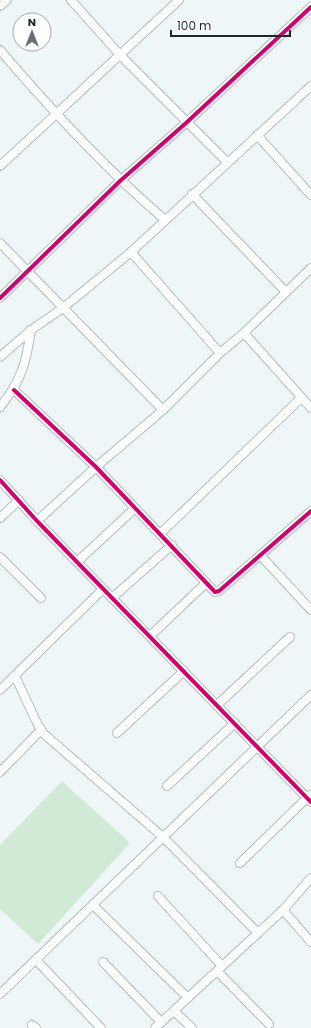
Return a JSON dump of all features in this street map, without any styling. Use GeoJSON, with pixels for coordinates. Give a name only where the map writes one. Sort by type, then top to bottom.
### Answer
{"type":"FeatureCollection","features":[{"type":"Feature","properties":{"kind":"street"},"geometry":{"type":"LineString","coordinates":[[0,6],[6,0]]}},
{"type":"Feature","properties":{"kind":"street"},"geometry":{"type":"LineString","coordinates":[[71,0],[121,56],[186,123],[227,162]]}},
{"type":"Feature","properties":{"kind":"street"},"geometry":{"type":"LineString","coordinates":[[0,166],[121,56],[179,0]]}},
{"type":"Feature","properties":{"kind":"street"},"geometry":{"type":"LineString","coordinates":[[0,298],[120,182],[186,123],[311,6]]}},
{"type":"Feature","properties":{"kind":"street"},"geometry":{"type":"LineString","coordinates":[[0,50],[56,115],[120,182],[165,220]]}},
{"type":"Feature","properties":{"kind":"street"},"geometry":{"type":"LineString","coordinates":[[0,357],[31,330],[63,308],[131,252],[192,194],[311,86]]}},
{"type":"Feature","properties":{"kind":"street"},"geometry":{"type":"LineString","coordinates":[[257,135],[311,195]]}},
{"type":"Feature","properties":{"kind":"street"},"geometry":{"type":"LineString","coordinates":[[192,194],[286,291]]}},
{"type":"Feature","properties":{"kind":"street"},"geometry":{"type":"LineString","coordinates":[[0,243],[162,410]]}},
{"type":"Feature","properties":{"kind":"street"},"geometry":{"type":"LineString","coordinates":[[131,252],[220,353]]}},
{"type":"Feature","properties":{"kind":"street"},"geometry":{"type":"LineString","coordinates":[[37,521],[96,467],[162,410],[220,353],[244,333],[286,291],[310,272]]}},
{"type":"Feature","properties":{"kind":"street"},"geometry":{"type":"LineString","coordinates":[[0,407],[14,390],[26,362],[31,330]]}},
{"type":"Feature","properties":{"kind":"street"},"geometry":{"type":"LineString","coordinates":[[244,333],[311,408]]}},
{"type":"Feature","properties":{"kind":"street"},"geometry":{"type":"LineString","coordinates":[[14,390],[96,467],[161,533],[214,591],[219,591],[311,511]]}},
{"type":"Feature","properties":{"kind":"street"},"geometry":{"type":"LineString","coordinates":[[161,533],[301,398]]}},
{"type":"Feature","properties":{"kind":"street"},"geometry":{"type":"LineString","coordinates":[[0,480],[37,521],[112,598],[310,798],[240,863]]}},
{"type":"Feature","properties":{"kind":"street"},"geometry":{"type":"LineString","coordinates":[[0,518],[19,500]]}},
{"type":"Feature","properties":{"kind":"street"},"geometry":{"type":"LineString","coordinates":[[77,562],[135,508]]}},
{"type":"Feature","properties":{"kind":"street"},"geometry":{"type":"LineString","coordinates":[[112,598],[172,545]]}},
{"type":"Feature","properties":{"kind":"street"},"geometry":{"type":"LineString","coordinates":[[260,556],[311,610]]}},
{"type":"Feature","properties":{"kind":"street"},"geometry":{"type":"LineString","coordinates":[[0,557],[41,598]]}},
{"type":"Feature","properties":{"kind":"street"},"geometry":{"type":"LineString","coordinates":[[150,636],[206,583]]}},
{"type":"Feature","properties":{"kind":"street"},"geometry":{"type":"LineString","coordinates":[[0,690],[104,589]]}},
{"type":"Feature","properties":{"kind":"street"},"geometry":{"type":"LineString","coordinates":[[217,705],[290,637]]}},
{"type":"Feature","properties":{"kind":"street"},"geometry":{"type":"LineString","coordinates":[[117,733],[184,671]]}},
{"type":"Feature","properties":{"kind":"street"},"geometry":{"type":"LineString","coordinates":[[15,676],[40,731],[163,837],[258,934]]}},
{"type":"Feature","properties":{"kind":"street"},"geometry":{"type":"LineString","coordinates":[[0,994],[311,695]]}},
{"type":"Feature","properties":{"kind":"street"},"geometry":{"type":"LineString","coordinates":[[167,786],[235,723]]}},
{"type":"Feature","properties":{"kind":"street"},"geometry":{"type":"LineString","coordinates":[[0,772],[40,731]]}},
{"type":"Feature","properties":{"kind":"street"},"geometry":{"type":"LineString","coordinates":[[103,962],[158,1025],[283,910],[311,878]]}},
{"type":"Feature","properties":{"kind":"street"},"geometry":{"type":"LineString","coordinates":[[158,896],[269,1024]]}},
{"type":"Feature","properties":{"kind":"street"},"geometry":{"type":"LineString","coordinates":[[93,905],[188,998]]}},
{"type":"Feature","properties":{"kind":"street"},"geometry":{"type":"LineString","coordinates":[[283,910],[311,942]]}},
{"type":"Feature","properties":{"kind":"street"},"geometry":{"type":"LineString","coordinates":[[36,960],[101,1028]]}},
{"type":"Feature","properties":{"kind":"street"},"geometry":{"type":"LineString","coordinates":[[174,1010],[192,1028]]}},
{"type":"Feature","properties":{"kind":"green space"},"geometry":{"type":"Polygon","coordinates":[[[62,781],[130,843],[38,944],[0,909],[0,845],[62,781]]]}},
{"type":"Feature","properties":{"kind":"cycle path"},"geometry":{"type":"LineString","coordinates":[[0,298],[120,181],[186,123],[311,7]]}},
{"type":"Feature","properties":{"kind":"cycle path"},"geometry":{"type":"LineString","coordinates":[[14,390],[96,467],[215,592],[219,591],[311,511]]}},
{"type":"Feature","properties":{"kind":"cycle path"},"geometry":{"type":"LineString","coordinates":[[0,480],[37,521],[311,802]]}}]}
